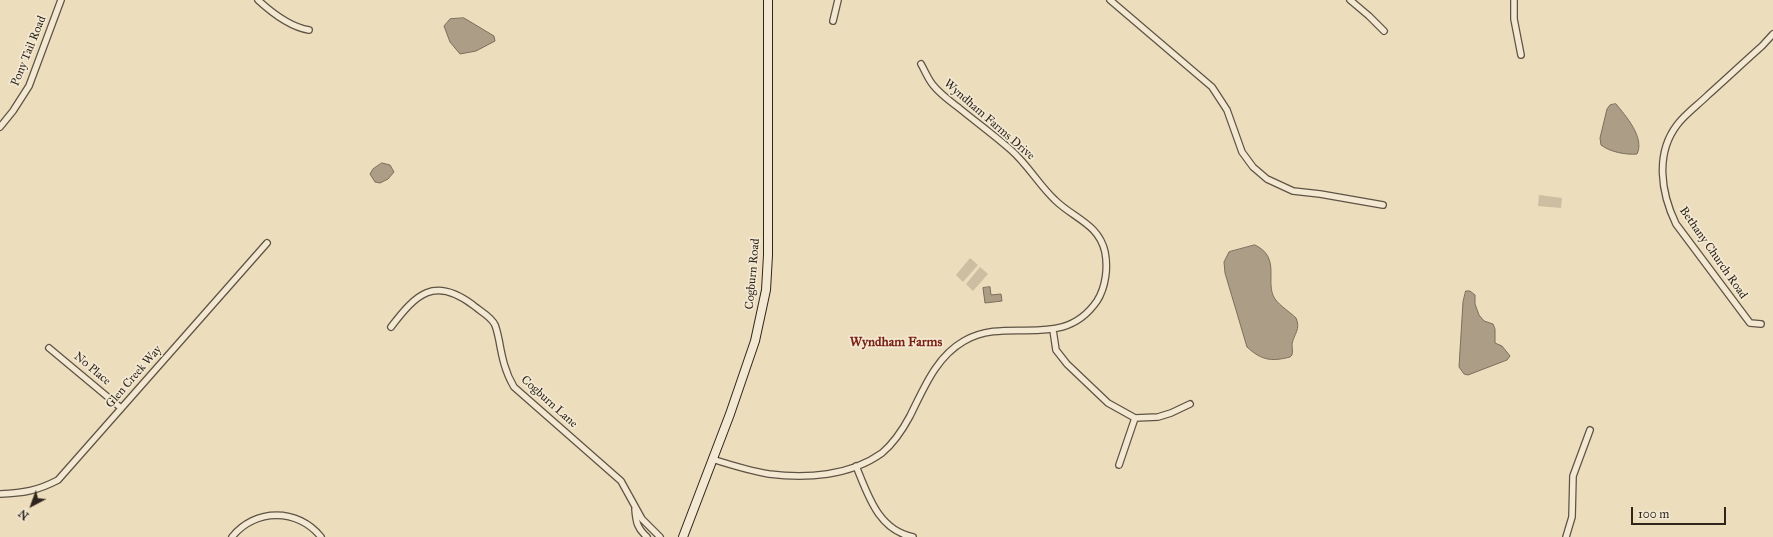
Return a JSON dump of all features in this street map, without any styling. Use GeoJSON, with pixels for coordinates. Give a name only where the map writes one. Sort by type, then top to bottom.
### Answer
{"type":"FeatureCollection","features":[{"type":"Feature","properties":{"kind":"street","name":"Pony Tail Road"},"geometry":{"type":"LineString","coordinates":[[0,127],[29,86],[61,0]]}},
{"type":"Feature","properties":{"kind":"street"},"geometry":{"type":"LineString","coordinates":[[258,0],[274,13],[298,28],[309,30]]}},
{"type":"Feature","properties":{"kind":"street","name":"Cogburn Road"},"geometry":{"type":"LineString","coordinates":[[683,537],[730,414],[755,341],[766,290],[768,242],[768,0]]}},
{"type":"Feature","properties":{"kind":"street"},"geometry":{"type":"LineString","coordinates":[[833,21],[838,0]]}},
{"type":"Feature","properties":{"kind":"street"},"geometry":{"type":"LineString","coordinates":[[1110,0],[1212,87],[1227,110],[1242,152],[1253,167],[1267,179],[1284,188],[1298,192],[1320,194],[1382,205]]}},
{"type":"Feature","properties":{"kind":"street"},"geometry":{"type":"LineString","coordinates":[[1350,0],[1384,31]]}},
{"type":"Feature","properties":{"kind":"street"},"geometry":{"type":"LineString","coordinates":[[1514,0],[1514,19],[1521,55]]}},
{"type":"Feature","properties":{"kind":"street","name":"Bethany Church Road"},"geometry":{"type":"LineString","coordinates":[[1761,324],[1750,323],[1676,224],[1668,209],[1664,194],[1663,164],[1668,141],[1678,123],[1762,46],[1773,34]]}},
{"type":"Feature","properties":{"kind":"street","name":"Wyndham Farms Drive"},"geometry":{"type":"LineString","coordinates":[[712,459],[750,470],[787,476],[825,474],[856,466],[881,453],[895,440],[937,366],[956,346],[973,337],[991,331],[1053,330],[1068,326],[1088,312],[1099,298],[1104,280],[1106,261],[1102,243],[1098,234],[1054,200],[1026,165],[1012,151],[943,96],[932,85],[922,64]]}},
{"type":"Feature","properties":{"kind":"street","name":"Glen Creek Way"},"geometry":{"type":"LineString","coordinates":[[0,494],[32,492],[58,480],[267,243]]}},
{"type":"Feature","properties":{"kind":"street","name":"Cogburn Lane"},"geometry":{"type":"LineString","coordinates":[[391,327],[405,308],[416,297],[429,291],[446,290],[460,295],[489,317],[495,325],[503,362],[508,378],[514,387],[622,481],[634,507],[645,524],[660,537]]}},
{"type":"Feature","properties":{"kind":"street"},"geometry":{"type":"LineString","coordinates":[[1053,330],[1056,350],[1067,364],[1108,403],[1135,418],[1158,417],[1190,404]]}},
{"type":"Feature","properties":{"kind":"street","name":"No Place"},"geometry":{"type":"LineString","coordinates":[[49,348],[121,408]]}},
{"type":"Feature","properties":{"kind":"street"},"geometry":{"type":"LineString","coordinates":[[1119,465],[1135,418]]}},
{"type":"Feature","properties":{"kind":"street"},"geometry":{"type":"LineString","coordinates":[[1566,537],[1572,517],[1573,476],[1590,430]]}},
{"type":"Feature","properties":{"kind":"street"},"geometry":{"type":"LineString","coordinates":[[856,466],[871,503],[884,520],[896,531],[913,537]]}},
{"type":"Feature","properties":{"kind":"street","name":"Cogburn Lane"},"geometry":{"type":"LineString","coordinates":[[634,507],[638,528],[647,537]]}},
{"type":"Feature","properties":{"kind":"street"},"geometry":{"type":"LineString","coordinates":[[232,537],[255,519],[272,515],[297,518],[313,527],[321,537]]}},
{"type":"Feature","properties":{"kind":"shaded area"},"geometry":{"type":"Polygon","coordinates":[[[464,18],[494,36],[495,41],[476,51],[460,54],[450,42],[444,26],[450,19],[464,18]]]}},
{"type":"Feature","properties":{"kind":"shaded area"},"geometry":{"type":"Polygon","coordinates":[[[1616,104],[1637,134],[1639,148],[1637,154],[1628,154],[1609,150],[1601,145],[1600,138],[1607,109],[1610,105],[1616,104]]]}},
{"type":"Feature","properties":{"kind":"shaded area"},"geometry":{"type":"Polygon","coordinates":[[[382,163],[390,165],[394,172],[388,179],[380,183],[375,182],[370,174],[373,169],[382,163]]]}},
{"type":"Feature","properties":{"kind":"shaded area"},"geometry":{"type":"Polygon","coordinates":[[[1539,195],[1562,198],[1561,208],[1538,206],[1539,195]]]}},
{"type":"Feature","properties":{"kind":"shaded area"},"geometry":{"type":"Polygon","coordinates":[[[1255,245],[1263,250],[1268,257],[1271,270],[1272,292],[1275,299],[1296,318],[1298,325],[1292,344],[1292,355],[1290,357],[1267,359],[1257,355],[1247,347],[1225,273],[1224,262],[1229,252],[1255,245]]]}},
{"type":"Feature","properties":{"kind":"shaded area"},"geometry":{"type":"Polygon","coordinates":[[[970,258],[978,265],[963,282],[956,275],[970,258]]]}},
{"type":"Feature","properties":{"kind":"shaded area"},"geometry":{"type":"Polygon","coordinates":[[[980,267],[988,274],[973,291],[966,284],[980,267]]]}},
{"type":"Feature","properties":{"kind":"shaded area"},"geometry":{"type":"Polygon","coordinates":[[[990,287],[991,295],[1001,294],[1002,301],[985,303],[983,288],[990,287]]]}},
{"type":"Feature","properties":{"kind":"shaded area"},"geometry":{"type":"Polygon","coordinates":[[[1466,291],[1470,291],[1475,295],[1475,304],[1479,315],[1484,321],[1493,324],[1495,329],[1495,343],[1502,346],[1510,356],[1507,360],[1468,375],[1464,374],[1459,367],[1463,302],[1466,291]]]}},
{"type":"Feature","properties":{"kind":"district","name":"Wyndham Farms"},"geometry":{"type":"Point","coordinates":[896,343]}}]}
